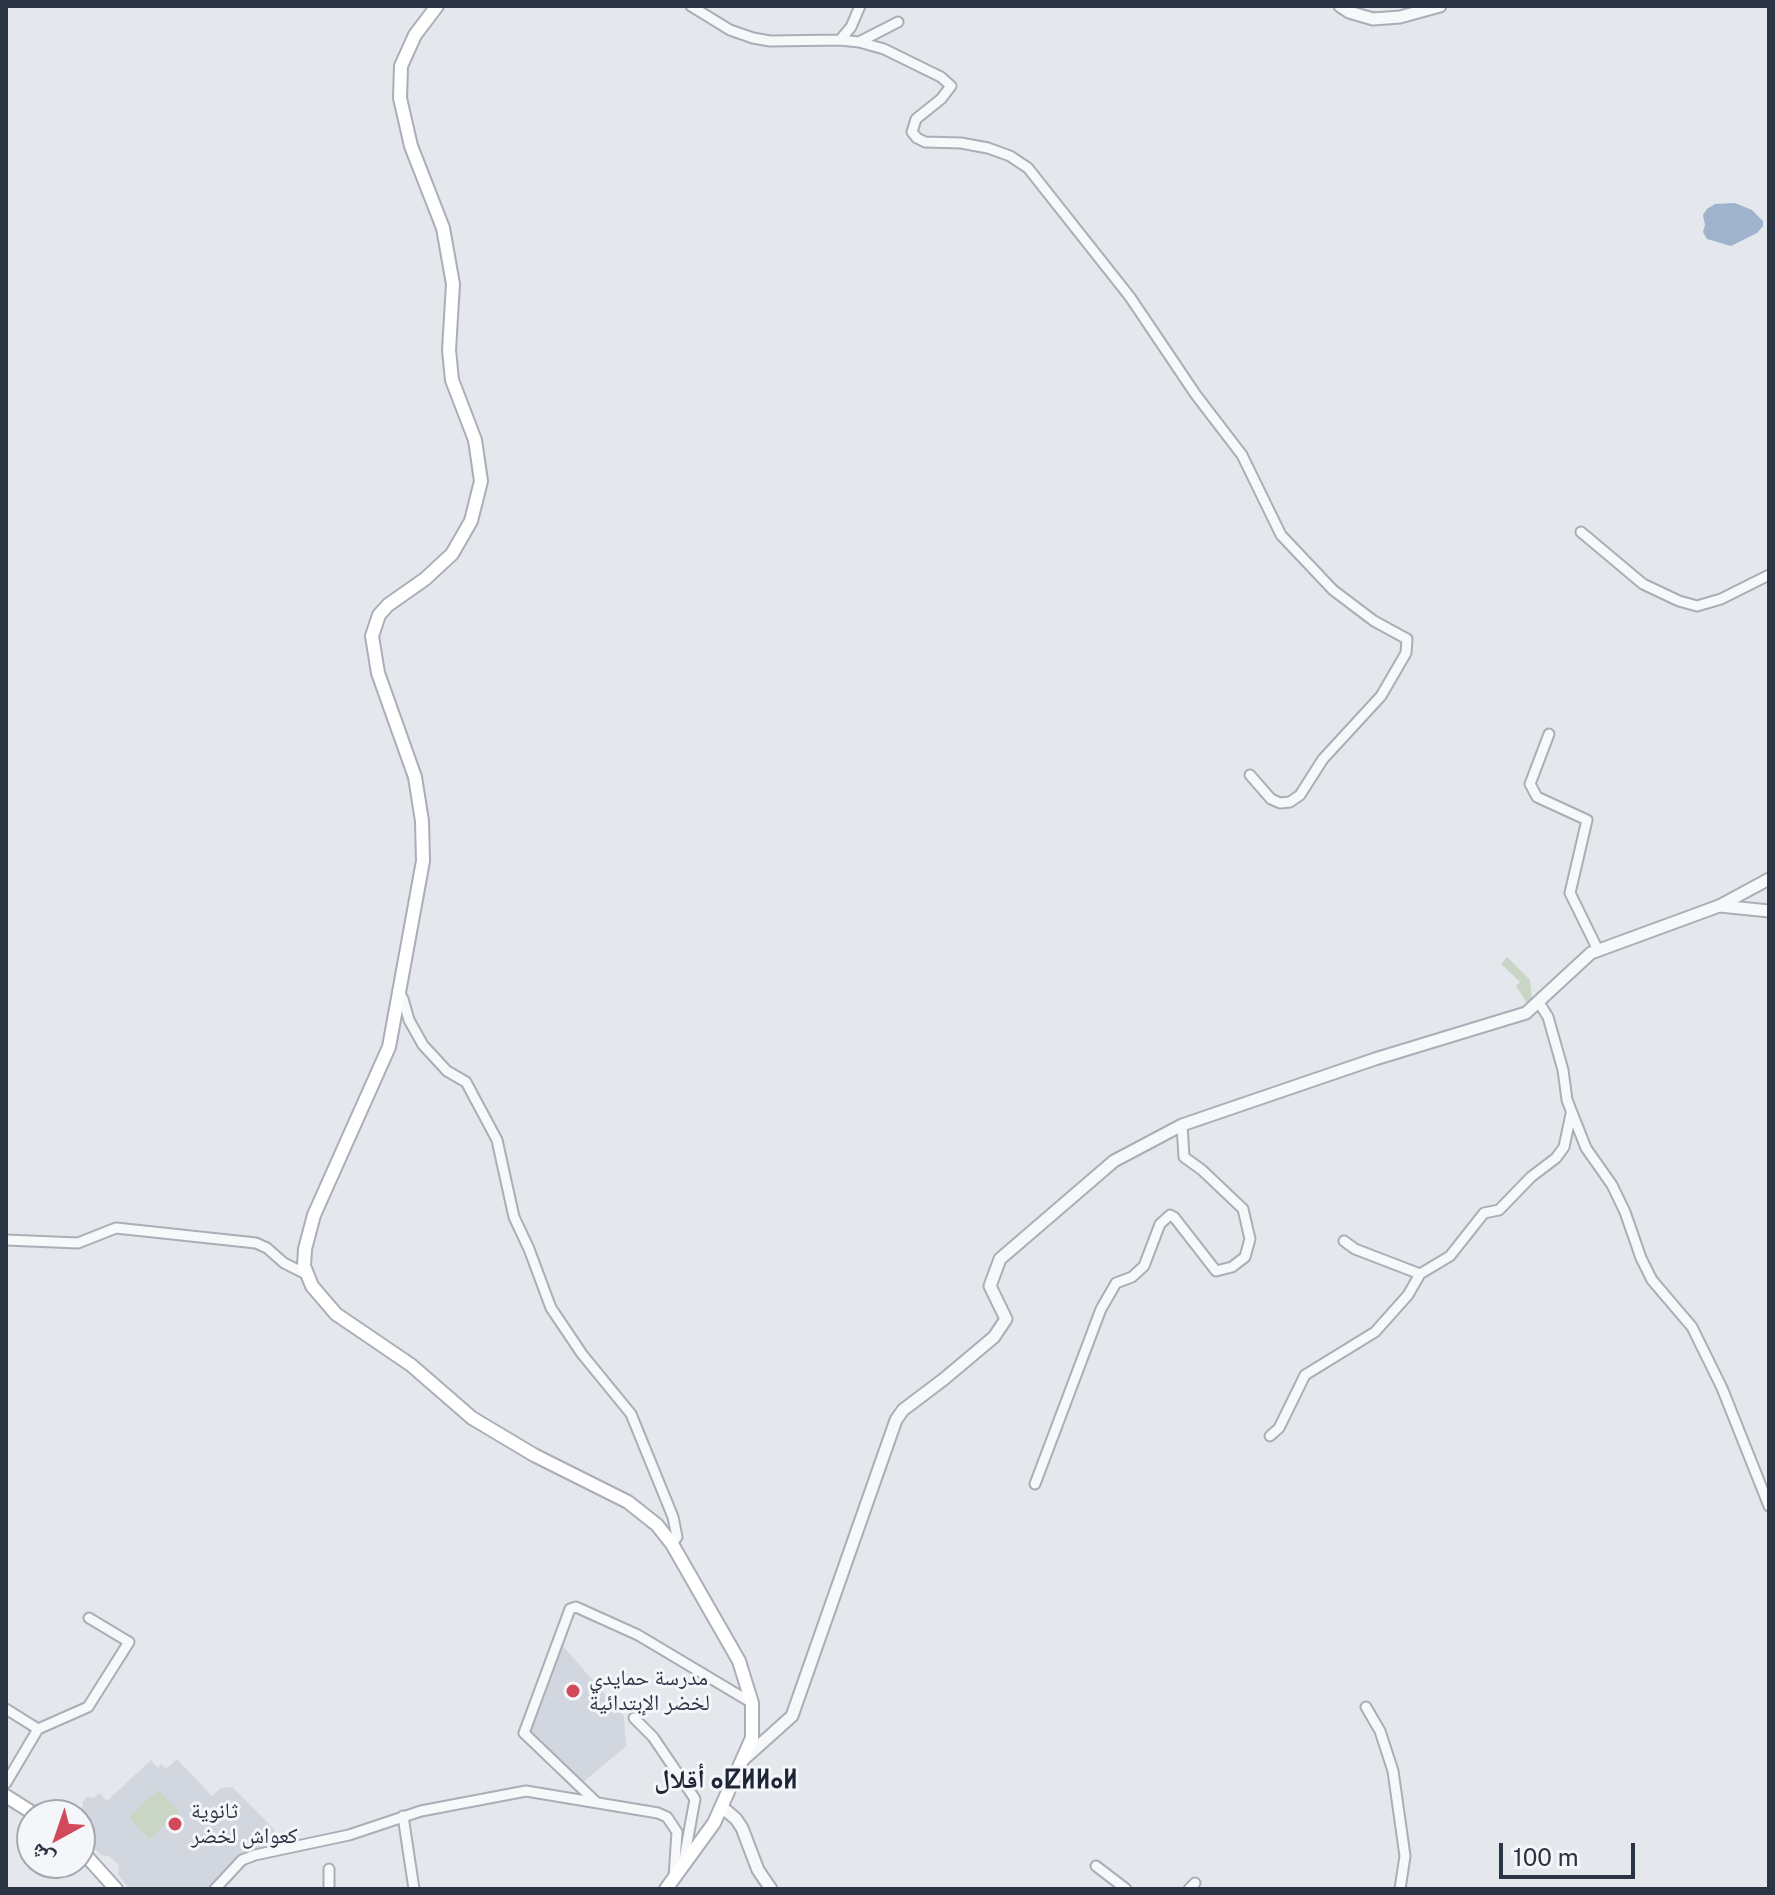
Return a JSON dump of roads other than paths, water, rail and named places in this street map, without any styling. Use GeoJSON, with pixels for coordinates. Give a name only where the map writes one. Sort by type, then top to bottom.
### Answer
{"type":"FeatureCollection","features":[{"type":"Feature","properties":{"kind":"main road"},"geometry":{"type":"LineString","coordinates":[[437,6],[415,35],[401,66],[400,98],[411,146],[443,228],[453,284],[449,350],[452,380],[475,440],[481,481],[471,521],[452,554],[425,579],[388,605],[379,615],[372,636],[378,673],[415,777],[422,821],[423,861],[389,1047],[309,1230],[304,1273],[322,1300],[336,1314],[411,1365],[472,1418],[534,1455],[628,1502],[657,1525],[672,1544],[739,1661],[752,1703],[752,1738],[714,1823],[666,1889]]}},
{"type":"Feature","properties":{"kind":"main road"},"geometry":{"type":"LineString","coordinates":[[96,1867],[116,1889]]}},
{"type":"Feature","properties":{"kind":"street"},"geometry":{"type":"LineString","coordinates":[[691,6],[730,30],[753,38],[770,41],[840,40],[884,49],[921,65],[951,86],[941,99],[916,119],[912,132],[925,142],[961,143],[988,148],[1010,156],[1028,168],[1130,297],[1173,362],[1242,455],[1281,535],[1333,590],[1374,621],[1407,639],[1406,653],[1381,696],[1323,759],[1300,795],[1290,802],[1280,803],[1271,799],[1250,775]]}},
{"type":"Feature","properties":{"kind":"street"},"geometry":{"type":"LineString","coordinates":[[840,40],[851,27],[860,6]]}},
{"type":"Feature","properties":{"kind":"street"},"geometry":{"type":"LineString","coordinates":[[1340,6],[1373,19],[1400,17],[1440,6]]}},
{"type":"Feature","properties":{"kind":"street"},"geometry":{"type":"LineString","coordinates":[[859,42],[898,22]]}},
{"type":"Feature","properties":{"kind":"street"},"geometry":{"type":"LineString","coordinates":[[1581,532],[1643,584],[1697,606],[1721,599],[1769,575]]}},
{"type":"Feature","properties":{"kind":"street"},"geometry":{"type":"LineString","coordinates":[[1549,734],[1530,784],[1537,797],[1587,820],[1570,893],[1598,950]]}},
{"type":"Feature","properties":{"kind":"street"},"geometry":{"type":"LineString","coordinates":[[744,1759],[792,1716],[896,1420],[903,1410],[994,1337],[1006,1319],[990,1286],[1000,1259],[1114,1161],[1182,1125],[1375,1059],[1526,1013],[1591,953],[1719,906],[1769,879]]}},
{"type":"Feature","properties":{"kind":"street"},"geometry":{"type":"LineString","coordinates":[[1719,906],[1769,911]]}},
{"type":"Feature","properties":{"kind":"street"},"geometry":{"type":"LineString","coordinates":[[399,992],[409,1020],[423,1045],[447,1071],[466,1082],[497,1140],[514,1217],[551,1308],[582,1354],[631,1414],[673,1517],[677,1537],[672,1544]]}},
{"type":"Feature","properties":{"kind":"street"},"geometry":{"type":"LineString","coordinates":[[1538,1001],[1548,1017],[1572,1110],[1586,1148],[1612,1185],[1652,1280],[1692,1327],[1722,1388],[1769,1506]]}},
{"type":"Feature","properties":{"kind":"street"},"geometry":{"type":"LineString","coordinates":[[1270,1436],[1279,1428],[1305,1375],[1375,1332],[1408,1295],[1420,1274],[1450,1256],[1484,1213],[1499,1210],[1535,1173],[1556,1158],[1564,1147],[1572,1110]]}},
{"type":"Feature","properties":{"kind":"street"},"geometry":{"type":"LineString","coordinates":[[1035,1484],[1101,1309],[1116,1283],[1132,1277],[1144,1266],[1160,1224],[1170,1215],[1174,1217],[1216,1271],[1232,1267],[1245,1257],[1250,1239],[1243,1209],[1184,1157],[1182,1125]]}},
{"type":"Feature","properties":{"kind":"street"},"geometry":{"type":"LineString","coordinates":[[6,1240],[78,1243],[116,1228],[244,1241],[262,1244],[284,1263],[304,1273]]}},
{"type":"Feature","properties":{"kind":"street"},"geometry":{"type":"LineString","coordinates":[[1344,1241],[1355,1249],[1420,1274]]}},
{"type":"Feature","properties":{"kind":"street"},"geometry":{"type":"LineString","coordinates":[[596,1802],[524,1733],[570,1609],[576,1607],[638,1635],[752,1703]]}},
{"type":"Feature","properties":{"kind":"street"},"geometry":{"type":"LineString","coordinates":[[6,1783],[38,1729],[88,1707],[129,1642],[89,1618]]}},
{"type":"Feature","properties":{"kind":"street"},"geometry":{"type":"LineString","coordinates":[[1366,1707],[1380,1731],[1393,1771],[1405,1856],[1400,1889]]}},
{"type":"Feature","properties":{"kind":"street"},"geometry":{"type":"LineString","coordinates":[[6,1709],[38,1729]]}},
{"type":"Feature","properties":{"kind":"street"},"geometry":{"type":"LineString","coordinates":[[634,1718],[653,1737],[695,1799],[683,1865]]}},
{"type":"Feature","properties":{"kind":"street"},"geometry":{"type":"LineString","coordinates":[[215,1889],[242,1860],[255,1855],[349,1835],[403,1816],[526,1791],[667,1817],[677,1832],[674,1877]]}},
{"type":"Feature","properties":{"kind":"street"},"geometry":{"type":"LineString","coordinates":[[722,1807],[742,1828],[758,1870],[771,1889]]}},
{"type":"Feature","properties":{"kind":"street"},"geometry":{"type":"LineString","coordinates":[[403,1816],[414,1889]]}},
{"type":"Feature","properties":{"kind":"street"},"geometry":{"type":"LineString","coordinates":[[1096,1866],[1126,1889]]}},
{"type":"Feature","properties":{"kind":"street"},"geometry":{"type":"LineString","coordinates":[[329,1869],[329,1889]]}},
{"type":"Feature","properties":{"kind":"water"},"geometry":{"type":"Polygon","coordinates":[[[1735,203],[1752,210],[1763,221],[1763,226],[1757,233],[1731,246],[1707,239],[1703,232],[1703,215],[1707,209],[1715,204],[1735,203]]]}},
{"type":"Feature","properties":{"kind":"place","name":"مدرسة حمايدي لخضر الإبتدائية"},"geometry":{"type":"Point","coordinates":[573,1691]}},
{"type":"Feature","properties":{"kind":"place","name":"ثانوية كعواش لخضر"},"geometry":{"type":"Point","coordinates":[175,1824]}},
{"type":"Feature","properties":{"kind":"district","name":"أقلال ⴰⵇⵍⵍⴰⵍ"},"geometry":{"type":"Point","coordinates":[726,1780]}}]}
